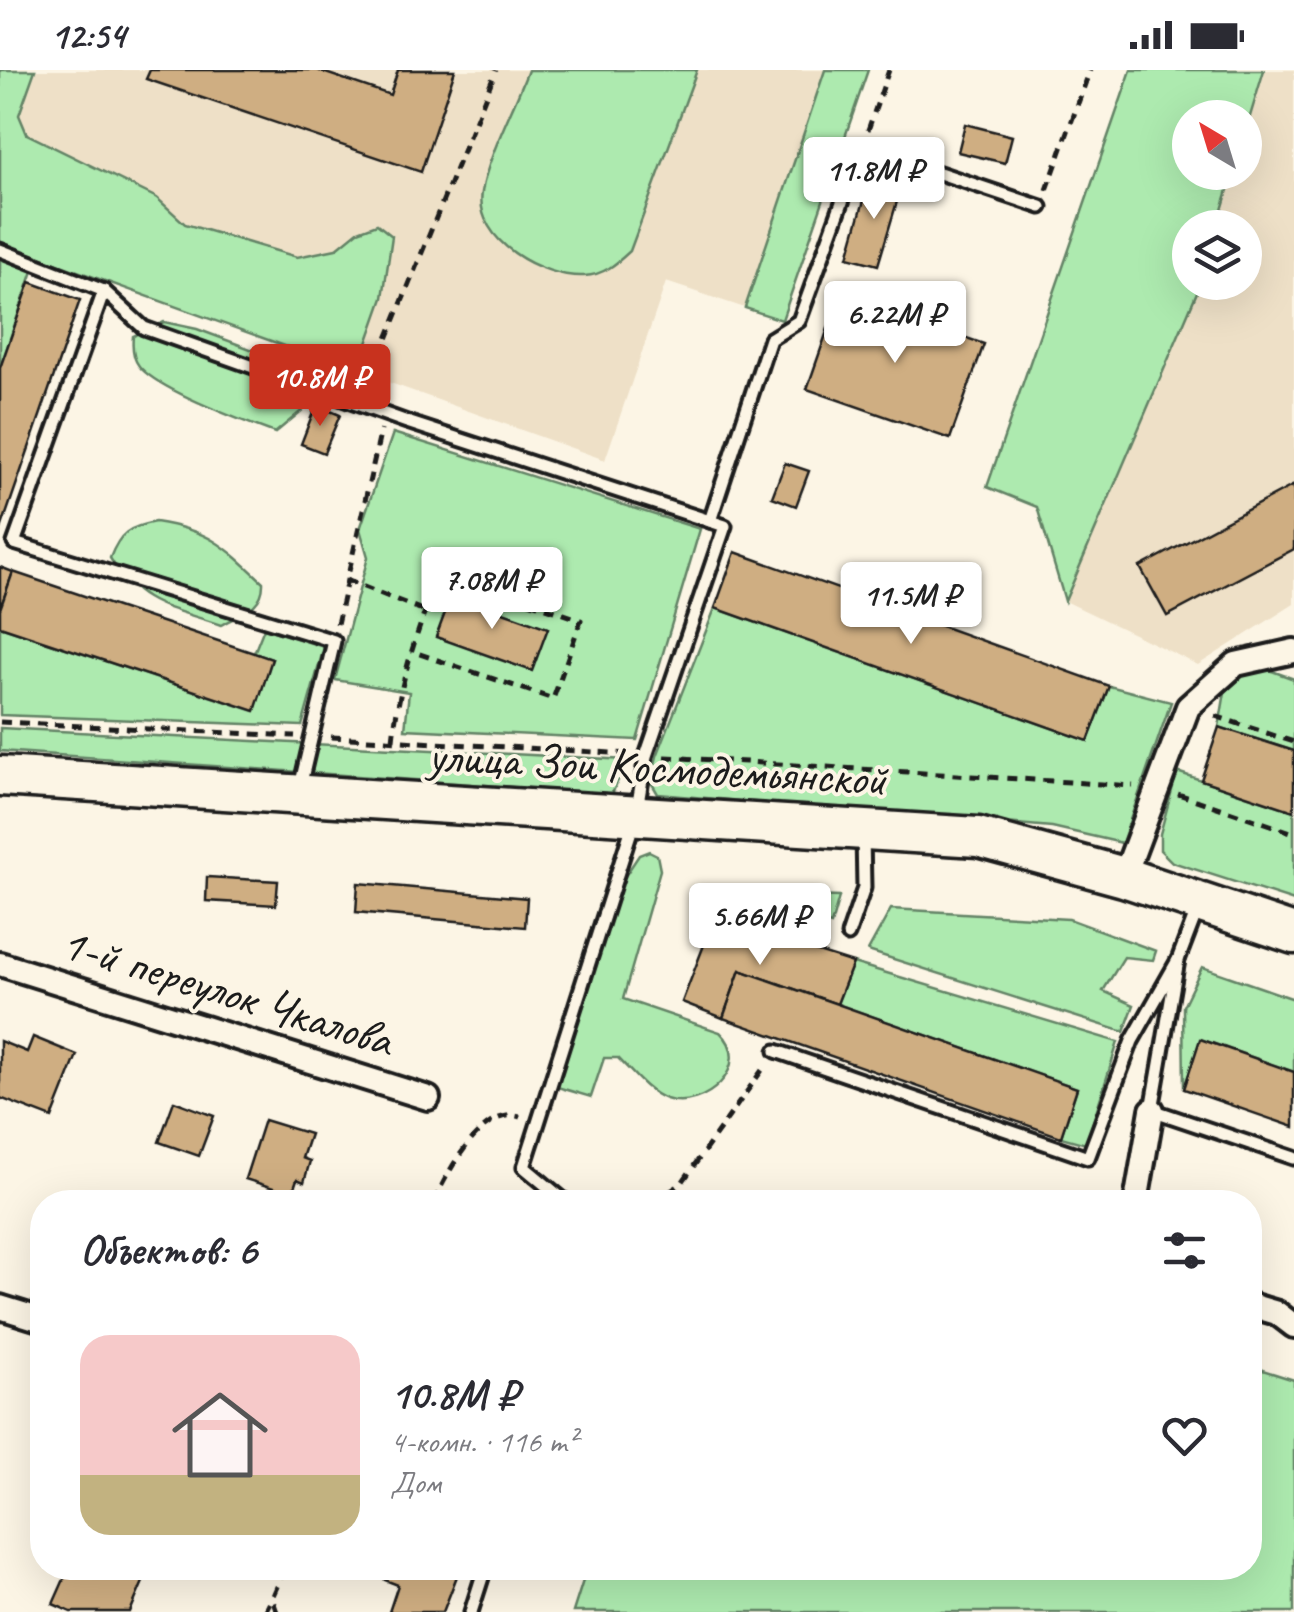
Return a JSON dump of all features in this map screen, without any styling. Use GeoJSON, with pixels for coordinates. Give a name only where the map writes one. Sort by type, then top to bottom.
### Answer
{"type":"FeatureCollection","features":[{"type":"Feature","properties":{"kind":"main road","name":"улица Зои Космодемьянской"},"geometry":{"type":"LineString","coordinates":[[0,776],[978,837],[1124,877],[1294,934]]}},
{"type":"Feature","properties":{"kind":"street"},"geometry":{"type":"LineString","coordinates":[[1124,877],[1188,707],[1236,664],[1294,652]]}},
{"type":"Feature","properties":{"kind":"street","name":"1-й переулок Чкалова"},"geometry":{"type":"LineString","coordinates":[[0,964],[428,1098]]}},
{"type":"Feature","properties":{"kind":"street"},"geometry":{"type":"LineString","coordinates":[[1138,1190],[1152,1110]]}},
{"type":"Feature","properties":{"kind":"street"},"geometry":{"type":"LineString","coordinates":[[0,1307],[30,1316]]}},
{"type":"Feature","properties":{"kind":"street"},"geometry":{"type":"LineString","coordinates":[[1262,1309],[1294,1326]]}},
{"type":"Feature","properties":{"kind":"lane"},"geometry":{"type":"LineString","coordinates":[[710,521],[770,339],[799,322],[862,147],[1041,207]]}},
{"type":"Feature","properties":{"kind":"lane"},"geometry":{"type":"LineString","coordinates":[[0,250],[104,292],[144,328],[385,414],[725,526],[646,756],[636,815],[524,1167],[552,1190]]}},
{"type":"Feature","properties":{"kind":"lane"},"geometry":{"type":"LineString","coordinates":[[104,292],[14,543],[334,642],[298,796]]}},
{"type":"Feature","properties":{"kind":"lane"},"geometry":{"type":"LineString","coordinates":[[848,934],[864,888],[863,830]]}},
{"type":"Feature","properties":{"kind":"lane"},"geometry":{"type":"LineString","coordinates":[[776,1050],[1088,1158],[1132,1041],[1178,960],[1199,904]]}},
{"type":"Feature","properties":{"kind":"lane"},"geometry":{"type":"LineString","coordinates":[[1178,960],[1152,1110],[1294,1158]]}},
{"type":"Feature","properties":{"kind":"lane"},"geometry":{"type":"LineString","coordinates":[[471,1612],[481,1580]]}},
{"type":"Feature","properties":{"kind":"path"},"geometry":{"type":"LineString","coordinates":[[360,405],[496,70]]}},
{"type":"Feature","properties":{"kind":"path"},"geometry":{"type":"LineString","coordinates":[[862,147],[889,70]]}},
{"type":"Feature","properties":{"kind":"path"},"geometry":{"type":"LineString","coordinates":[[1041,207],[1090,70]]}},
{"type":"Feature","properties":{"kind":"path"},"geometry":{"type":"LineString","coordinates":[[334,642],[385,414]]}},
{"type":"Feature","properties":{"kind":"path"},"geometry":{"type":"LineString","coordinates":[[393,740],[398,690],[411,651],[425,611],[440,571],[581,620],[553,699],[411,651]]}},
{"type":"Feature","properties":{"kind":"path"},"geometry":{"type":"LineString","coordinates":[[346,580],[425,611]]}},
{"type":"Feature","properties":{"kind":"path"},"geometry":{"type":"LineString","coordinates":[[1188,707],[1294,742]]}},
{"type":"Feature","properties":{"kind":"path"},"geometry":{"type":"LineString","coordinates":[[646,756],[1158,788],[1294,833]]}},
{"type":"Feature","properties":{"kind":"path"},"geometry":{"type":"LineString","coordinates":[[672,1190],[681,1184],[776,1050]]}},
{"type":"Feature","properties":{"kind":"path"},"geometry":{"type":"LineString","coordinates":[[439,1190],[449,1166],[492,1121],[510,1114],[538,1123]]}},
{"type":"Feature","properties":{"kind":"path"},"geometry":{"type":"LineString","coordinates":[[265,1612],[280,1580]]}},
{"type":"Feature","properties":{"kind":"path"},"geometry":{"type":"LineString","coordinates":[[272,1598],[277,1612]]}},
{"type":"Feature","properties":{"kind":"shaded area"},"geometry":{"type":"Polygon","coordinates":[[[35,70],[825,70],[745,308],[666,282],[605,460],[0,243],[0,167],[35,70]]]}},
{"type":"Feature","properties":{"kind":"shaded area"},"geometry":{"type":"Polygon","coordinates":[[[1264,70],[1294,70],[1294,604],[1198,665],[1065,601],[1194,300],[1262,300],[1262,210],[1222,210],[1228,190],[1262,190],[1262,100],[1255,100],[1264,70]]]}},
{"type":"Feature","properties":{"kind":"green space"},"geometry":{"type":"Polygon","coordinates":[[[0,70],[35,70],[19,115],[27,134],[157,198],[185,224],[297,257],[336,249],[358,231],[377,224],[392,236],[383,298],[357,372],[0,243],[0,70]]]}},
{"type":"Feature","properties":{"kind":"green space"},"geometry":{"type":"Polygon","coordinates":[[[528,70],[697,70],[630,251],[598,274],[568,275],[532,263],[500,241],[482,210],[490,162],[528,70]]]}},
{"type":"Feature","properties":{"kind":"green space"},"geometry":{"type":"Polygon","coordinates":[[[825,70],[868,70],[782,320],[745,308],[825,70]]]}},
{"type":"Feature","properties":{"kind":"green space"},"geometry":{"type":"Polygon","coordinates":[[[1131,70],[1264,70],[1255,100],[1172,100],[1172,190],[1228,190],[1222,210],[1172,210],[1172,300],[1194,300],[1065,601],[1037,507],[987,487],[1131,70]]]}},
{"type":"Feature","properties":{"kind":"green space"},"geometry":{"type":"Polygon","coordinates":[[[0,255],[34,268],[0,368],[0,255]]]}},
{"type":"Feature","properties":{"kind":"green space"},"geometry":{"type":"Polygon","coordinates":[[[164,322],[197,329],[296,366],[309,375],[305,408],[275,433],[164,385],[139,366],[133,336],[164,322]]]}},
{"type":"Feature","properties":{"kind":"green space"},"geometry":{"type":"Polygon","coordinates":[[[393,433],[700,529],[637,740],[405,729],[409,692],[335,680],[368,557],[360,529],[393,433]]]}},
{"type":"Feature","properties":{"kind":"green space"},"geometry":{"type":"Polygon","coordinates":[[[155,522],[189,530],[215,542],[263,582],[260,598],[221,625],[144,596],[110,558],[126,532],[155,522]]]}},
{"type":"Feature","properties":{"kind":"green space"},"geometry":{"type":"Polygon","coordinates":[[[715,608],[1088,741],[1109,686],[1171,702],[1122,843],[1052,827],[658,794],[651,782],[657,756],[715,608]]]}},
{"type":"Feature","properties":{"kind":"green space"},"geometry":{"type":"Polygon","coordinates":[[[0,626],[254,711],[272,659],[254,653],[264,628],[324,647],[302,726],[0,715],[0,626]]]}},
{"type":"Feature","properties":{"kind":"green space"},"geometry":{"type":"Polygon","coordinates":[[[1255,665],[1294,679],[1294,751],[1219,727],[1225,692],[1255,665]]]}},
{"type":"Feature","properties":{"kind":"green space"},"geometry":{"type":"Polygon","coordinates":[[[0,728],[627,760],[612,794],[0,751],[0,728]]]}},
{"type":"Feature","properties":{"kind":"green space"},"geometry":{"type":"Polygon","coordinates":[[[1177,772],[1294,811],[1294,901],[1172,862],[1160,850],[1160,834],[1177,772]]]}},
{"type":"Feature","properties":{"kind":"green space"},"geometry":{"type":"Polygon","coordinates":[[[649,851],[657,855],[660,870],[623,999],[720,1032],[732,1058],[728,1071],[709,1092],[681,1101],[652,1092],[618,1058],[604,1058],[591,1097],[557,1087],[621,882],[639,855],[649,851]]]}},
{"type":"Feature","properties":{"kind":"green space"},"geometry":{"type":"Polygon","coordinates":[[[748,894],[839,897],[831,925],[746,903],[748,894]]]}},
{"type":"Feature","properties":{"kind":"green space"},"geometry":{"type":"Polygon","coordinates":[[[891,909],[1069,919],[1156,951],[1153,960],[1124,957],[1103,991],[1134,1005],[1124,1032],[868,951],[891,909]]]}},
{"type":"Feature","properties":{"kind":"green space"},"geometry":{"type":"Polygon","coordinates":[[[853,963],[1118,1042],[1086,1144],[1061,1137],[1077,1088],[837,1004],[853,963]]]}},
{"type":"Feature","properties":{"kind":"green space"},"geometry":{"type":"Polygon","coordinates":[[[1202,967],[1294,999],[1294,1072],[1201,1039],[1184,1089],[1183,1006],[1202,967]]]}},
{"type":"Feature","properties":{"kind":"green space"},"geometry":{"type":"Polygon","coordinates":[[[1262,1370],[1294,1380],[1294,1612],[573,1612],[583,1580],[1262,1580],[1262,1370]]]}},
{"type":"Feature","properties":{"kind":"building"},"geometry":{"type":"Polygon","coordinates":[[[150,70],[317,70],[390,95],[398,70],[455,70],[421,172],[146,79],[150,70]]]}},
{"type":"Feature","properties":{"kind":"building"},"geometry":{"type":"Polygon","coordinates":[[[965,124],[1012,136],[1005,163],[958,152],[965,124]]]}},
{"type":"Feature","properties":{"kind":"building"},"geometry":{"type":"Polygon","coordinates":[[[870,179],[901,188],[878,265],[848,257],[870,179]]]}},
{"type":"Feature","properties":{"kind":"building"},"geometry":{"type":"Polygon","coordinates":[[[30,282],[80,300],[0,532],[0,368],[30,282]]]}},
{"type":"Feature","properties":{"kind":"building"},"geometry":{"type":"Polygon","coordinates":[[[840,294],[984,344],[950,439],[807,389],[840,294]]]}},
{"type":"Feature","properties":{"kind":"building"},"geometry":{"type":"Polygon","coordinates":[[[316,405],[340,415],[324,453],[301,444],[316,405]]]}},
{"type":"Feature","properties":{"kind":"building"},"geometry":{"type":"Polygon","coordinates":[[[785,463],[809,471],[796,506],[772,497],[785,463]]]}},
{"type":"Feature","properties":{"kind":"building"},"geometry":{"type":"Polygon","coordinates":[[[1294,485],[1294,549],[1167,616],[1140,567],[1294,485]]]}},
{"type":"Feature","properties":{"kind":"building"},"geometry":{"type":"Polygon","coordinates":[[[735,552],[1109,686],[1088,741],[715,608],[735,552]]]}},
{"type":"Feature","properties":{"kind":"building"},"geometry":{"type":"Polygon","coordinates":[[[0,567],[13,572],[0,609],[0,567]]]}},
{"type":"Feature","properties":{"kind":"building"},"geometry":{"type":"Polygon","coordinates":[[[13,572],[272,659],[255,711],[0,626],[0,609],[13,572]]]}},
{"type":"Feature","properties":{"kind":"building"},"geometry":{"type":"Polygon","coordinates":[[[452,594],[548,628],[532,671],[436,637],[452,594]]]}},
{"type":"Feature","properties":{"kind":"building"},"geometry":{"type":"Polygon","coordinates":[[[1219,727],[1294,751],[1294,811],[1201,780],[1219,727]]]}},
{"type":"Feature","properties":{"kind":"building"},"geometry":{"type":"Polygon","coordinates":[[[207,877],[278,881],[276,905],[206,901],[207,877]]]}},
{"type":"Feature","properties":{"kind":"building"},"geometry":{"type":"Polygon","coordinates":[[[358,883],[527,898],[525,927],[356,912],[358,883]]]}},
{"type":"Feature","properties":{"kind":"building"},"geometry":{"type":"Polygon","coordinates":[[[714,919],[853,963],[837,1004],[740,970],[723,1018],[682,1002],[714,919]]]}},
{"type":"Feature","properties":{"kind":"building"},"geometry":{"type":"Polygon","coordinates":[[[740,970],[1077,1088],[1061,1137],[723,1018],[740,970]]]}},
{"type":"Feature","properties":{"kind":"building"},"geometry":{"type":"Polygon","coordinates":[[[33,1037],[77,1055],[52,1118],[0,1098],[0,1041],[27,1052],[33,1037]]]}},
{"type":"Feature","properties":{"kind":"building"},"geometry":{"type":"Polygon","coordinates":[[[1200,1039],[1294,1072],[1294,1127],[1184,1089],[1200,1039]]]}},
{"type":"Feature","properties":{"kind":"building"},"geometry":{"type":"Polygon","coordinates":[[[174,1101],[214,1116],[199,1156],[159,1142],[174,1101]]]}},
{"type":"Feature","properties":{"kind":"building"},"geometry":{"type":"Polygon","coordinates":[[[264,1120],[310,1134],[302,1158],[310,1161],[304,1182],[297,1179],[293,1190],[279,1190],[245,1179],[264,1120]]]}},
{"type":"Feature","properties":{"kind":"building"},"geometry":{"type":"Polygon","coordinates":[[[64,1580],[144,1580],[130,1612],[71,1612],[53,1604],[64,1580]]]}},
{"type":"Feature","properties":{"kind":"building"},"geometry":{"type":"Polygon","coordinates":[[[385,1580],[455,1580],[443,1612],[389,1612],[398,1585],[385,1580]]]}}]}
